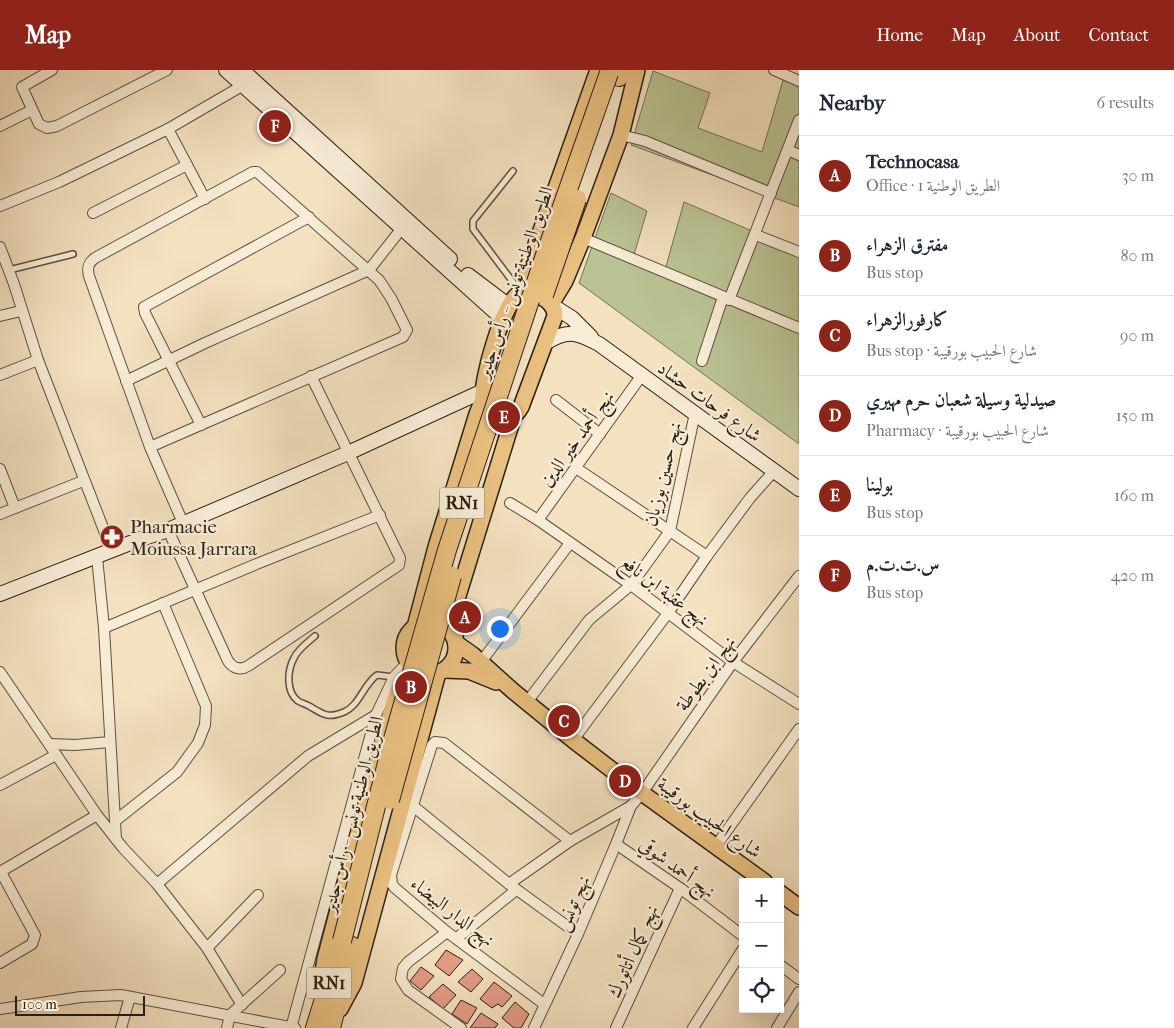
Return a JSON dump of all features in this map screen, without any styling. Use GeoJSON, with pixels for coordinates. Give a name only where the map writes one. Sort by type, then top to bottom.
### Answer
{"type":"FeatureCollection","features":[{"type":"Feature","properties":{"kind":"highway","name":"الطريق الوطنية تونس - رأس جدير"},"geometry":{"type":"LineString","coordinates":[[324,1027],[347,942],[393,740],[447,550],[544,258],[611,72]]}},
{"type":"Feature","properties":{"kind":"main road"},"geometry":{"type":"LineString","coordinates":[[552,305],[531,293],[521,292],[516,295],[506,313],[491,354],[483,395],[486,410],[494,417],[504,420],[513,418],[523,402],[555,316],[552,305],[565,281],[583,238],[620,135],[637,70]]}},
{"type":"Feature","properties":{"kind":"main road"},"geometry":{"type":"LineString","coordinates":[[521,292],[540,231],[611,72]]}},
{"type":"Feature","properties":{"kind":"main road","name":"RN1"},"geometry":{"type":"LineString","coordinates":[[410,664],[404,650],[405,643],[410,631],[415,627],[436,547],[483,395]]}},
{"type":"Feature","properties":{"kind":"main road","name":"RN1"},"geometry":{"type":"LineString","coordinates":[[442,671],[454,658],[457,599],[513,418]]}},
{"type":"Feature","properties":{"kind":"main road"},"geometry":{"type":"LineString","coordinates":[[415,627],[433,622],[442,625],[450,631],[455,641],[513,691]]}},
{"type":"Feature","properties":{"kind":"main road"},"geometry":{"type":"LineString","coordinates":[[324,1027],[325,960],[385,732],[401,682],[410,664],[424,674],[466,670],[477,673],[513,691]]}},
{"type":"Feature","properties":{"kind":"main road"},"geometry":{"type":"LineString","coordinates":[[324,1027],[354,983],[442,671]]}},
{"type":"Feature","properties":{"kind":"main road","name":"شارع الحبيب بورقيبة"},"geometry":{"type":"LineString","coordinates":[[513,691],[642,793],[760,878]]}},
{"type":"Feature","properties":{"kind":"main road"},"geometry":{"type":"LineString","coordinates":[[784,895],[798,903]]}},
{"type":"Feature","properties":{"kind":"street"},"geometry":{"type":"LineString","coordinates":[[52,70],[22,87],[32,110],[42,126],[47,128],[54,127],[167,70]]}},
{"type":"Feature","properties":{"kind":"street"},"geometry":{"type":"LineString","coordinates":[[226,70],[248,83],[472,279],[506,313]]}},
{"type":"Feature","properties":{"kind":"street"},"geometry":{"type":"LineString","coordinates":[[242,70],[248,83],[402,228],[506,313]]}},
{"type":"Feature","properties":{"kind":"street"},"geometry":{"type":"LineString","coordinates":[[774,70],[799,81]]}},
{"type":"Feature","properties":{"kind":"street"},"geometry":{"type":"LineString","coordinates":[[0,206],[59,182],[168,129],[248,83]]}},
{"type":"Feature","properties":{"kind":"street"},"geometry":{"type":"LineString","coordinates":[[0,126],[32,110]]}},
{"type":"Feature","properties":{"kind":"street"},"geometry":{"type":"LineString","coordinates":[[702,362],[726,298],[756,235],[799,120]]}},
{"type":"Feature","properties":{"kind":"street"},"geometry":{"type":"LineString","coordinates":[[168,129],[205,199]]}},
{"type":"Feature","properties":{"kind":"street"},"geometry":{"type":"LineString","coordinates":[[620,135],[645,142],[771,193]]}},
{"type":"Feature","properties":{"kind":"street"},"geometry":{"type":"LineString","coordinates":[[788,150],[799,155]]}},
{"type":"Feature","properties":{"kind":"street"},"geometry":{"type":"LineString","coordinates":[[93,214],[187,165]]}},
{"type":"Feature","properties":{"kind":"street"},"geometry":{"type":"LineString","coordinates":[[150,447],[402,338],[407,333],[398,310],[386,288],[261,174],[255,172],[95,258],[89,263],[89,276],[126,381],[150,447],[183,523]]}},
{"type":"Feature","properties":{"kind":"street"},"geometry":{"type":"LineString","coordinates":[[201,425],[145,313],[145,306],[309,217]]}},
{"type":"Feature","properties":{"kind":"street"},"geometry":{"type":"LineString","coordinates":[[126,381],[368,270],[402,228]]}},
{"type":"Feature","properties":{"kind":"street"},"geometry":{"type":"LineString","coordinates":[[756,235],[799,252]]}},
{"type":"Feature","properties":{"kind":"street"},"geometry":{"type":"LineString","coordinates":[[583,238],[799,328]]}},
{"type":"Feature","properties":{"kind":"street"},"geometry":{"type":"LineString","coordinates":[[0,247],[2,259],[9,270],[38,360],[112,551]]}},
{"type":"Feature","properties":{"kind":"street"},"geometry":{"type":"LineString","coordinates":[[552,305],[572,318],[599,344]]}},
{"type":"Feature","properties":{"kind":"street"},"geometry":{"type":"LineString","coordinates":[[0,316],[22,311]]}},
{"type":"Feature","properties":{"kind":"street"},"geometry":{"type":"LineString","coordinates":[[545,343],[561,334],[572,333],[599,344]]}},
{"type":"Feature","properties":{"kind":"street","name":"شارع فرحات حشاد"},"geometry":{"type":"LineString","coordinates":[[599,344],[799,489]]}},
{"type":"Feature","properties":{"kind":"street"},"geometry":{"type":"LineString","coordinates":[[0,374],[38,360]]}},
{"type":"Feature","properties":{"kind":"street","name":"نهج أحمد خير الدين"},"geometry":{"type":"LineString","coordinates":[[538,520],[642,375]]}},
{"type":"Feature","properties":{"kind":"street"},"geometry":{"type":"LineString","coordinates":[[168,530],[228,661],[233,667],[245,668],[399,565],[400,558],[380,515],[311,376]]}},
{"type":"Feature","properties":{"kind":"street"},"geometry":{"type":"LineString","coordinates":[[0,594],[168,530],[483,395]]}},
{"type":"Feature","properties":{"kind":"street"},"geometry":{"type":"LineString","coordinates":[[556,400],[600,434]]}},
{"type":"Feature","properties":{"kind":"street","name":"نهج حسين بوزيان"},"geometry":{"type":"LineString","coordinates":[[527,702],[589,620],[631,585],[670,531],[695,413]]}},
{"type":"Feature","properties":{"kind":"street"},"geometry":{"type":"LineString","coordinates":[[576,468],[706,556]]}},
{"type":"Feature","properties":{"kind":"street"},"geometry":{"type":"LineString","coordinates":[[0,469],[15,508]]}},
{"type":"Feature","properties":{"kind":"street"},"geometry":{"type":"LineString","coordinates":[[573,740],[668,613],[706,556],[750,498],[774,471]]}},
{"type":"Feature","properties":{"kind":"street"},"geometry":{"type":"LineString","coordinates":[[0,514],[84,481]]}},
{"type":"Feature","properties":{"kind":"street","name":"نهج عقبة ابن نافع"},"geometry":{"type":"LineString","coordinates":[[510,503],[538,520],[631,585],[733,662],[799,704]]}},
{"type":"Feature","properties":{"kind":"street"},"geometry":{"type":"LineString","coordinates":[[104,628],[380,515]]}},
{"type":"Feature","properties":{"kind":"street"},"geometry":{"type":"LineString","coordinates":[[481,662],[570,543]]}},
{"type":"Feature","properties":{"kind":"street"},"geometry":{"type":"LineString","coordinates":[[97,557],[104,628],[116,839]]}},
{"type":"Feature","properties":{"kind":"street","name":"نهج ابن بطوطة"},"geometry":{"type":"LineString","coordinates":[[642,793],[733,662],[799,576]]}},
{"type":"Feature","properties":{"kind":"street"},"geometry":{"type":"LineString","coordinates":[[115,821],[176,772],[198,743],[205,725],[206,706],[163,603]]}},
{"type":"Feature","properties":{"kind":"street"},"geometry":{"type":"LineString","coordinates":[[0,1010],[41,1002],[121,995],[293,1028],[376,715],[394,677],[410,664]]}},
{"type":"Feature","properties":{"kind":"street"},"geometry":{"type":"LineString","coordinates":[[0,672],[97,815],[157,884],[207,948],[242,1005]]}},
{"type":"Feature","properties":{"kind":"street"},"geometry":{"type":"LineString","coordinates":[[157,884],[308,756],[376,715]]}},
{"type":"Feature","properties":{"kind":"street"},"geometry":{"type":"LineString","coordinates":[[716,846],[799,729]]}},
{"type":"Feature","properties":{"kind":"street"},"geometry":{"type":"LineString","coordinates":[[50,744],[75,745],[110,742]]}},
{"type":"Feature","properties":{"kind":"street","name":"نهج الدار البيضاء"},"geometry":{"type":"LineString","coordinates":[[544,1004],[447,932],[392,884],[392,870],[432,745],[439,742],[444,743],[570,841]]}},
{"type":"Feature","properties":{"kind":"street"},"geometry":{"type":"LineString","coordinates":[[0,785],[56,754]]}},
{"type":"Feature","properties":{"kind":"street","name":"نهج تونس"},"geometry":{"type":"LineString","coordinates":[[534,1028],[578,934],[630,806],[642,793]]}},
{"type":"Feature","properties":{"kind":"street"},"geometry":{"type":"LineString","coordinates":[[413,806],[512,887],[578,934]]}},
{"type":"Feature","properties":{"kind":"street"},"geometry":{"type":"LineString","coordinates":[[457,938],[512,887],[570,841],[630,806]]}},
{"type":"Feature","properties":{"kind":"street"},"geometry":{"type":"LineString","coordinates":[[0,963],[32,944],[35,935],[0,872],[97,815]]}},
{"type":"Feature","properties":{"kind":"street","name":"نهج أحمد شوقي"},"geometry":{"type":"LineString","coordinates":[[616,844],[680,888],[739,933]]}},
{"type":"Feature","properties":{"kind":"street","name":"نهج كمال أتاتورك"},"geometry":{"type":"LineString","coordinates":[[616,1028],[680,888]]}},
{"type":"Feature","properties":{"kind":"street"},"geometry":{"type":"LineString","coordinates":[[207,948],[258,895]]}},
{"type":"Feature","properties":{"kind":"street"},"geometry":{"type":"LineString","coordinates":[[447,932],[403,968],[401,979],[408,990],[461,1028]]}},
{"type":"Feature","properties":{"kind":"street"},"geometry":{"type":"LineString","coordinates":[[693,1028],[739,955]]}},
{"type":"Feature","properties":{"kind":"street"},"geometry":{"type":"LineString","coordinates":[[784,968],[799,979]]}},
{"type":"Feature","properties":{"kind":"street"},"geometry":{"type":"LineString","coordinates":[[227,1028],[230,1015],[280,970]]}},
{"type":"Feature","properties":{"kind":"street"},"geometry":{"type":"LineString","coordinates":[[777,1028],[799,992]]}},
{"type":"Feature","properties":{"kind":"street"},"geometry":{"type":"LineString","coordinates":[[121,1028],[130,997]]}},
{"type":"Feature","properties":{"kind":"lane"},"geometry":{"type":"LineString","coordinates":[[513,171],[473,221],[473,229],[511,282],[521,292]]}},
{"type":"Feature","properties":{"kind":"lane"},"geometry":{"type":"LineString","coordinates":[[9,270],[72,254]]}},
{"type":"Feature","properties":{"kind":"lane"},"geometry":{"type":"LineString","coordinates":[[315,636],[294,658],[289,673],[290,688],[297,700],[321,714],[334,716],[347,711],[358,701],[371,680],[377,675],[394,677]]}},
{"type":"Feature","properties":{"kind":"green space"},"geometry":{"type":"Polygon","coordinates":[[[786,70],[799,75],[799,207],[631,145],[653,71],[710,93],[698,128],[762,152],[786,70]]]}},
{"type":"Feature","properties":{"kind":"green space"},"geometry":{"type":"Polygon","coordinates":[[[611,193],[647,211],[633,258],[665,270],[684,202],[799,251],[799,444],[579,283],[611,193]]]}},
{"type":"Feature","properties":{"kind":"building"},"geometry":{"type":"Polygon","coordinates":[[[446,950],[463,960],[449,976],[435,965],[446,950]]]}},
{"type":"Feature","properties":{"kind":"building"},"geometry":{"type":"Polygon","coordinates":[[[421,967],[434,976],[421,990],[410,981],[421,967]]]}},
{"type":"Feature","properties":{"kind":"building"},"geometry":{"type":"Polygon","coordinates":[[[472,969],[483,979],[471,992],[458,982],[472,969]]]}},
{"type":"Feature","properties":{"kind":"building"},"geometry":{"type":"Polygon","coordinates":[[[494,982],[512,996],[502,1007],[498,1004],[492,1008],[480,999],[494,982]]]}},
{"type":"Feature","properties":{"kind":"building"},"geometry":{"type":"Polygon","coordinates":[[[443,984],[456,995],[443,1009],[429,997],[443,984]]]}},
{"type":"Feature","properties":{"kind":"building"},"geometry":{"type":"Polygon","coordinates":[[[461,1000],[477,1008],[467,1024],[452,1014],[461,1000]]]}},
{"type":"Feature","properties":{"kind":"building"},"geometry":{"type":"Polygon","coordinates":[[[515,1002],[529,1014],[521,1028],[514,1028],[502,1018],[515,1002]]]}},
{"type":"Feature","properties":{"kind":"building"},"geometry":{"type":"Polygon","coordinates":[[[481,1013],[498,1024],[495,1028],[470,1028],[481,1013]]]}},
{"type":"Feature","properties":{"kind":"place","name":"س.ت.ت.م"},"geometry":{"type":"Point","coordinates":[275,126]}},
{"type":"Feature","properties":{"kind":"place","name":"بولينا"},"geometry":{"type":"Point","coordinates":[504,417]}},
{"type":"Feature","properties":{"kind":"place","name":"Pharmacie Moiussa Jarrara"},"geometry":{"type":"Point","coordinates":[112,537]}},
{"type":"Feature","properties":{"kind":"place","name":"Technocasa"},"geometry":{"type":"Point","coordinates":[465,617]}},
{"type":"Feature","properties":{"kind":"place","name":"مفترق الزهراء"},"geometry":{"type":"Point","coordinates":[411,687]}},
{"type":"Feature","properties":{"kind":"place","name":"كارفورالزهراء"},"geometry":{"type":"Point","coordinates":[564,721]}},
{"type":"Feature","properties":{"kind":"place","name":"صيدلية وسيلة شعبان حرم مهيري"},"geometry":{"type":"Point","coordinates":[625,781]}}]}
